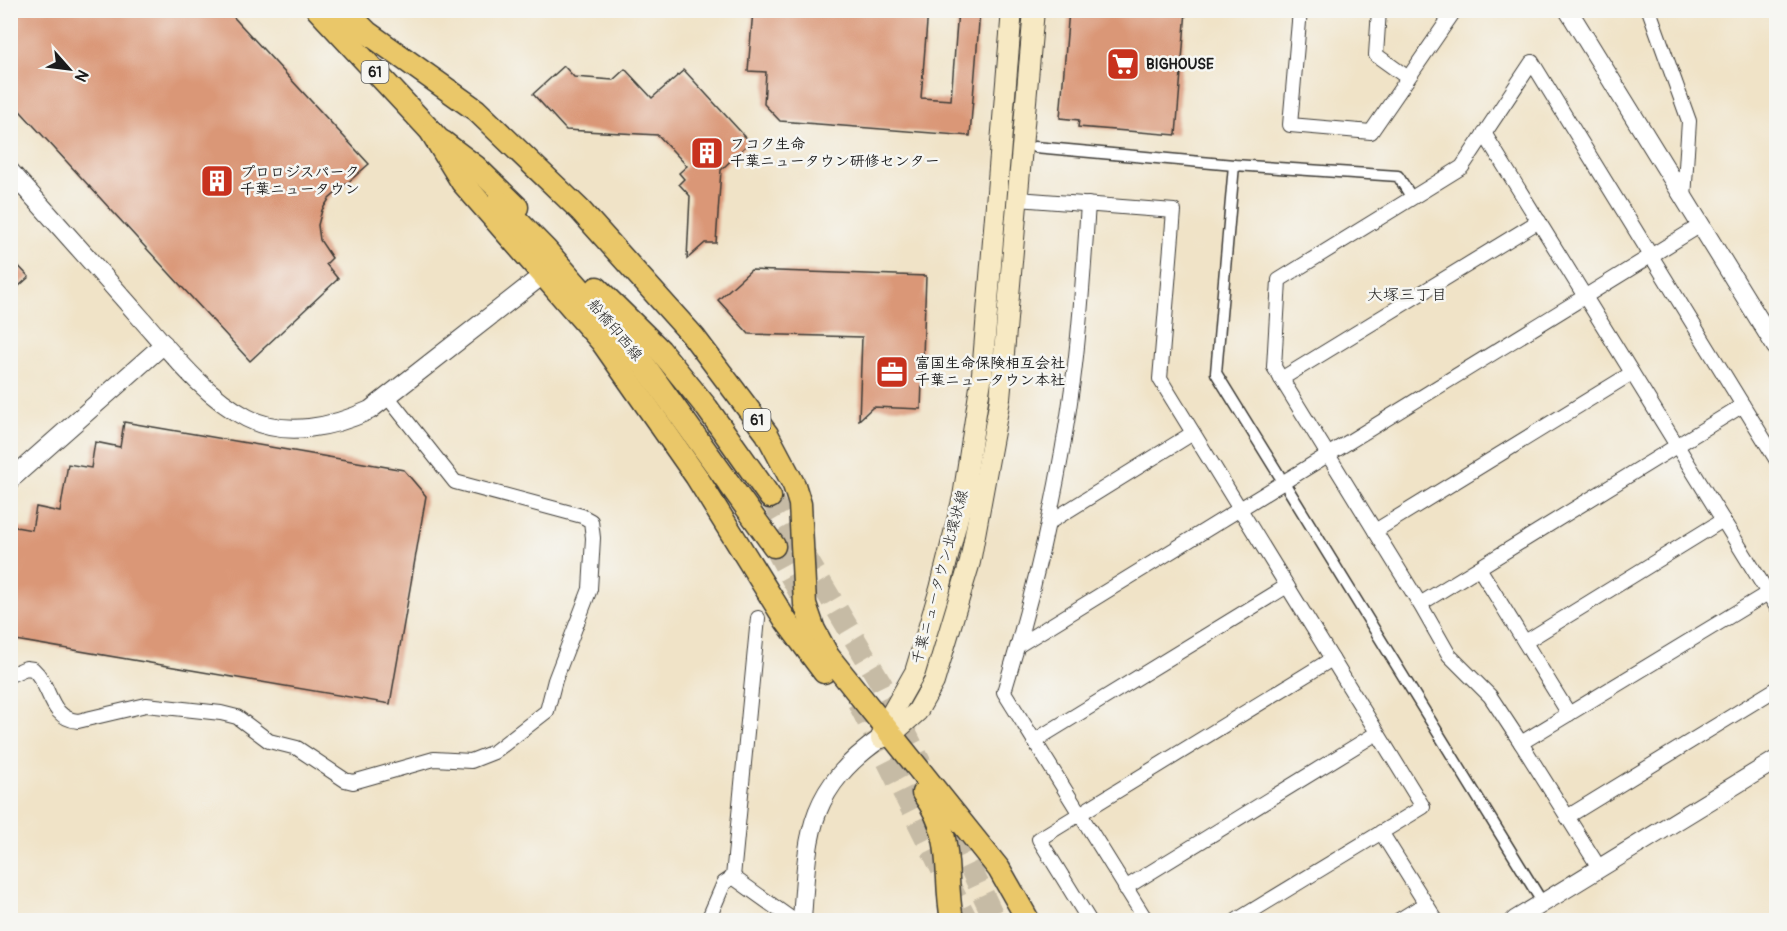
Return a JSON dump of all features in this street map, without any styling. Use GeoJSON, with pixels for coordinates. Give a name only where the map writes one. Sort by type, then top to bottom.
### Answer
{"type":"FeatureCollection","features":[{"type":"Feature","properties":{"kind":"main road","name":"船橋印西線"},"geometry":{"type":"LineString","coordinates":[[318,10],[432,133],[546,250],[632,348],[774,546]]}},
{"type":"Feature","properties":{"kind":"main road","name":"61"},"geometry":{"type":"LineString","coordinates":[[345,10],[368,33],[476,110],[580,210],[642,276],[694,337],[767,434],[794,485],[800,504],[805,604],[814,630],[828,656],[886,732],[999,869],[1028,921]]}},
{"type":"Feature","properties":{"kind":"main road","name":"千葉ニュータウン北環状線"},"geometry":{"type":"LineString","coordinates":[[886,732],[915,672],[940,590],[963,497],[982,374],[1012,10]]}},
{"type":"Feature","properties":{"kind":"main road","name":"千葉ニュータウン北環状線"},"geometry":{"type":"LineString","coordinates":[[886,732],[916,712],[934,682],[970,562],[1000,399],[1034,10]]}},
{"type":"Feature","properties":{"kind":"main road","name":"船橋印西線"},"geometry":{"type":"LineString","coordinates":[[432,133],[476,166],[660,350],[707,408],[770,497]]}},
{"type":"Feature","properties":{"kind":"main road","name":"61"},"geometry":{"type":"LineString","coordinates":[[432,133],[462,182],[602,342],[696,476],[786,621],[828,676],[886,732]]}},
{"type":"Feature","properties":{"kind":"main road"},"geometry":{"type":"LineString","coordinates":[[886,732],[936,811],[949,857],[949,902],[952,921]]}},
{"type":"Feature","properties":{"kind":"street"},"geometry":{"type":"LineString","coordinates":[[1300,10],[1290,125],[1371,132],[1455,10]]}},
{"type":"Feature","properties":{"kind":"street"},"geometry":{"type":"LineString","coordinates":[[1379,10],[1376,55],[1408,78]]}},
{"type":"Feature","properties":{"kind":"street"},"geometry":{"type":"LineString","coordinates":[[1568,10],[1776,347]]}},
{"type":"Feature","properties":{"kind":"street"},"geometry":{"type":"LineString","coordinates":[[1650,10],[1689,121],[1684,198]]}},
{"type":"Feature","properties":{"kind":"street"},"geometry":{"type":"LineString","coordinates":[[1600,869],[1490,696],[1449,655],[1274,367],[1279,280],[1462,167],[1532,62],[1776,459]]}},
{"type":"Feature","properties":{"kind":"street"},"geometry":{"type":"LineString","coordinates":[[1484,133],[1776,606]]}},
{"type":"Feature","properties":{"kind":"street"},"geometry":{"type":"LineString","coordinates":[[1035,147],[1234,165],[1398,176],[1412,198]]}},
{"type":"Feature","properties":{"kind":"street"},"geometry":{"type":"LineString","coordinates":[[1234,165],[1216,372],[1279,475]]}},
{"type":"Feature","properties":{"kind":"street"},"geometry":{"type":"LineString","coordinates":[[10,171],[216,399],[249,419],[281,428],[317,428],[347,421],[370,410],[544,274]]}},
{"type":"Feature","properties":{"kind":"street"},"geometry":{"type":"LineString","coordinates":[[998,189],[1018,195],[1088,204],[1174,211],[1160,380],[1423,807],[1237,921]]}},
{"type":"Feature","properties":{"kind":"street"},"geometry":{"type":"LineString","coordinates":[[1088,204],[1073,380],[1048,523],[1029,612],[1004,692],[1146,921]]}},
{"type":"Feature","properties":{"kind":"street"},"geometry":{"type":"LineString","coordinates":[[1281,379],[1539,221]]}},
{"type":"Feature","properties":{"kind":"street"},"geometry":{"type":"LineString","coordinates":[[1019,645],[1701,225]]}},
{"type":"Feature","properties":{"kind":"street"},"geometry":{"type":"LineString","coordinates":[[10,480],[164,344]]}},
{"type":"Feature","properties":{"kind":"street"},"geometry":{"type":"LineString","coordinates":[[1375,531],[1632,373]]}},
{"type":"Feature","properties":{"kind":"street"},"geometry":{"type":"LineString","coordinates":[[10,675],[26,668],[33,669],[60,715],[70,720],[78,721],[146,705],[221,713],[237,717],[269,741],[297,748],[345,780],[353,782],[434,759],[471,761],[494,752],[547,711],[555,680],[590,589],[593,538],[591,521],[582,516],[455,482],[387,396]]}},
{"type":"Feature","properties":{"kind":"street"},"geometry":{"type":"LineString","coordinates":[[1420,604],[1743,405]]}},
{"type":"Feature","properties":{"kind":"street"},"geometry":{"type":"LineString","coordinates":[[1048,523],[1193,433]]}},
{"type":"Feature","properties":{"kind":"street"},"geometry":{"type":"LineString","coordinates":[[1288,489],[1539,897]]}},
{"type":"Feature","properties":{"kind":"street"},"geometry":{"type":"LineString","coordinates":[[1525,642],[1723,520]]}},
{"type":"Feature","properties":{"kind":"street"},"geometry":{"type":"LineString","coordinates":[[1479,568],[1569,714]]}},
{"type":"Feature","properties":{"kind":"street"},"geometry":{"type":"LineString","coordinates":[[1034,741],[1287,586]]}},
{"type":"Feature","properties":{"kind":"street"},"geometry":{"type":"LineString","coordinates":[[1521,743],[1768,593]]}},
{"type":"Feature","properties":{"kind":"street"},"geometry":{"type":"LineString","coordinates":[[733,877],[758,618]]}},
{"type":"Feature","properties":{"kind":"street"},"geometry":{"type":"LineString","coordinates":[[1089,921],[1039,839],[1332,659]]}},
{"type":"Feature","properties":{"kind":"street"},"geometry":{"type":"LineString","coordinates":[[1567,817],[1776,689]]}},
{"type":"Feature","properties":{"kind":"street"},"geometry":{"type":"LineString","coordinates":[[802,921],[809,838],[814,818],[828,789],[847,764],[886,732]]}},
{"type":"Feature","properties":{"kind":"street"},"geometry":{"type":"LineString","coordinates":[[1125,888],[1377,732]]}},
{"type":"Feature","properties":{"kind":"street"},"geometry":{"type":"LineString","coordinates":[[1515,921],[1776,760]]}},
{"type":"Feature","properties":{"kind":"street"},"geometry":{"type":"LineString","coordinates":[[1381,832],[1436,921]]}},
{"type":"Feature","properties":{"kind":"street"},"geometry":{"type":"LineString","coordinates":[[708,921],[724,883],[733,877]]}},
{"type":"Feature","properties":{"kind":"street"},"geometry":{"type":"LineString","coordinates":[[733,877],[793,921]]}},
{"type":"Feature","properties":{"kind":"street"},"geometry":{"type":"LineString","coordinates":[[1399,921],[1425,904]]}},
{"type":"Feature","properties":{"kind":"building","name":"プロロジスパーク 千葉ニュータウン"},"geometry":{"type":"Polygon","coordinates":[[[10,10],[227,10],[369,164],[329,199],[322,210],[318,225],[320,240],[332,258],[326,264],[338,279],[250,361],[10,100],[10,10]]]}},
{"type":"Feature","properties":{"kind":"building"},"geometry":{"type":"Polygon","coordinates":[[[753,10],[928,10],[921,98],[951,100],[958,10],[980,10],[970,136],[780,121],[764,104],[766,72],[748,71],[753,10]]]}},
{"type":"Feature","properties":{"kind":"building","name":"BIGHOUSE"},"geometry":{"type":"Polygon","coordinates":[[[1069,10],[1186,10],[1176,135],[1078,127],[1079,120],[1060,118],[1069,10]]]}},
{"type":"Feature","properties":{"kind":"building","name":"フコク生命 千葉ニュータウン研修センター"},"geometry":{"type":"Polygon","coordinates":[[[564,66],[574,77],[613,80],[625,69],[652,98],[684,70],[750,142],[721,170],[716,243],[705,243],[687,259],[690,196],[679,184],[684,179],[679,173],[687,166],[658,135],[566,130],[533,94],[564,66]]]}},
{"type":"Feature","properties":{"kind":"building"},"geometry":{"type":"Polygon","coordinates":[[[10,257],[29,277],[10,294],[10,257]]]}},
{"type":"Feature","properties":{"kind":"building","name":"富国生命保険相互会社 千葉ニュータウン本社"},"geometry":{"type":"Polygon","coordinates":[[[751,270],[926,276],[921,409],[873,407],[859,420],[862,337],[749,334],[718,300],[751,270]]]}},
{"type":"Feature","properties":{"kind":"building"},"geometry":{"type":"Polygon","coordinates":[[[124,422],[404,470],[426,496],[390,704],[10,639],[10,526],[32,530],[36,507],[60,512],[68,464],[91,468],[95,442],[120,447],[124,422]]]}},
{"type":"Feature","properties":{"kind":"tunnel"},"geometry":{"type":"LineString","coordinates":[[770,497],[882,685],[921,764]]}},
{"type":"Feature","properties":{"kind":"tunnel"},"geometry":{"type":"LineString","coordinates":[[774,546],[807,606]]}},
{"type":"Feature","properties":{"kind":"tunnel"},"geometry":{"type":"LineString","coordinates":[[858,702],[967,920]]}},
{"type":"Feature","properties":{"kind":"tunnel"},"geometry":{"type":"LineString","coordinates":[[941,805],[995,920]]}},
{"type":"Feature","properties":{"kind":"place","name":"BIGHOUSE"},"geometry":{"type":"Point","coordinates":[1123,64]}},
{"type":"Feature","properties":{"kind":"place","name":"フコク生命 千葉ニュータウン研修センター"},"geometry":{"type":"Point","coordinates":[707,153]}},
{"type":"Feature","properties":{"kind":"place","name":"プロロジスパーク 千葉ニュータウン"},"geometry":{"type":"Point","coordinates":[217,181]}},
{"type":"Feature","properties":{"kind":"place","name":"富国生命保険相互会社 千葉ニュータウン本社"},"geometry":{"type":"Point","coordinates":[892,372]}},
{"type":"Feature","properties":{"kind":"district","name":"大塚三丁目"},"geometry":{"type":"Point","coordinates":[1407,295]}}]}
